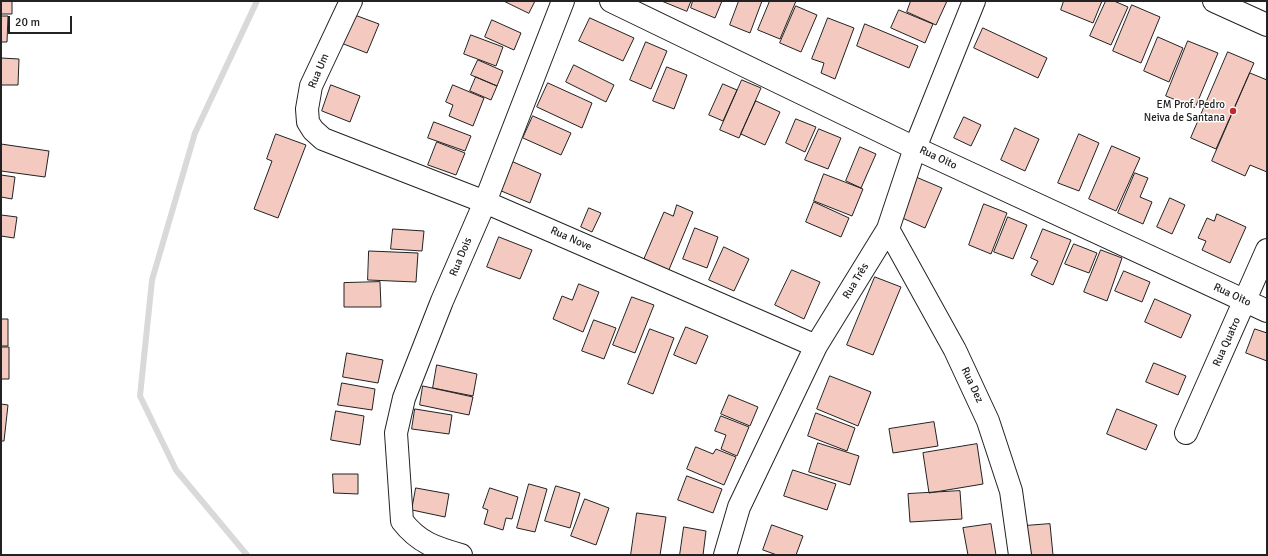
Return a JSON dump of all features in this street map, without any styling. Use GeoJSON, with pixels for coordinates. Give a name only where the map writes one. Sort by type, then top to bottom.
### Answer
{"type":"FeatureCollection","features":[{"type":"Feature","properties":{"kind":"street","name":"Rua Um"},"geometry":{"type":"LineString","coordinates":[[324,139],[313,130],[308,122],[307,109],[311,86],[351,1]]}},
{"type":"Feature","properties":{"kind":"street","name":"Rua Dois"},"geometry":{"type":"LineString","coordinates":[[461,555],[433,547],[422,541],[410,532],[402,521],[396,433],[404,398],[442,301],[485,202],[563,1]]}},
{"type":"Feature","properties":{"kind":"street","name":"Rua Oito"},"geometry":{"type":"LineString","coordinates":[[611,1],[915,148],[1267,311]]}},
{"type":"Feature","properties":{"kind":"street","name":"Rua Três"},"geometry":{"type":"LineString","coordinates":[[725,555],[739,507],[816,346],[888,229],[915,148],[974,1]]}},
{"type":"Feature","properties":{"kind":"street"},"geometry":{"type":"LineString","coordinates":[[1214,1],[1267,25]]}},
{"type":"Feature","properties":{"kind":"street","name":"Rua Nove"},"geometry":{"type":"LineString","coordinates":[[324,139],[485,202],[816,346]]}},
{"type":"Feature","properties":{"kind":"street","name":"Rua Dez"},"geometry":{"type":"LineString","coordinates":[[888,229],[955,350],[988,421],[1011,491],[1020,555]]}},
{"type":"Feature","properties":{"kind":"street","name":"Rua Quatro"},"geometry":{"type":"LineString","coordinates":[[1186,433],[1267,250]]}},
{"type":"Feature","properties":{"kind":"building"},"geometry":{"type":"Polygon","coordinates":[[[1,1],[12,1],[12,14],[1,14],[1,1]]]}},
{"type":"Feature","properties":{"kind":"building"},"geometry":{"type":"Polygon","coordinates":[[[504,1],[535,1],[529,13],[504,1]]]}},
{"type":"Feature","properties":{"kind":"building"},"geometry":{"type":"Polygon","coordinates":[[[662,1],[691,1],[687,11],[662,1]]]}},
{"type":"Feature","properties":{"kind":"building"},"geometry":{"type":"Polygon","coordinates":[[[693,1],[722,1],[715,18],[691,8],[693,1]]]}},
{"type":"Feature","properties":{"kind":"building"},"geometry":{"type":"Polygon","coordinates":[[[739,1],[762,1],[750,33],[730,25],[739,1]]]}},
{"type":"Feature","properties":{"kind":"building"},"geometry":{"type":"Polygon","coordinates":[[[770,1],[796,1],[780,39],[758,30],[770,1]]]}},
{"type":"Feature","properties":{"kind":"building"},"geometry":{"type":"Polygon","coordinates":[[[911,1],[947,1],[936,25],[907,12],[911,1]]]}},
{"type":"Feature","properties":{"kind":"building"},"geometry":{"type":"Polygon","coordinates":[[[1064,1],[1102,1],[1093,23],[1061,10],[1064,1]]]}},
{"type":"Feature","properties":{"kind":"building"},"geometry":{"type":"Polygon","coordinates":[[[1106,1],[1114,1],[1128,7],[1111,45],[1090,36],[1106,1]]]}},
{"type":"Feature","properties":{"kind":"building"},"geometry":{"type":"Polygon","coordinates":[[[1132,5],[1160,17],[1141,63],[1113,51],[1132,5]]]}},
{"type":"Feature","properties":{"kind":"building"},"geometry":{"type":"Polygon","coordinates":[[[796,6],[817,15],[801,52],[780,43],[796,6]]]}},
{"type":"Feature","properties":{"kind":"building"},"geometry":{"type":"Polygon","coordinates":[[[899,10],[933,24],[925,43],[891,28],[899,10]]]}},
{"type":"Feature","properties":{"kind":"building"},"geometry":{"type":"Polygon","coordinates":[[[352,14],[379,24],[367,53],[341,43],[352,14]]]}},
{"type":"Feature","properties":{"kind":"building"},"geometry":{"type":"Polygon","coordinates":[[[1,16],[8,16],[7,42],[1,42],[1,16]]]}},
{"type":"Feature","properties":{"kind":"building"},"geometry":{"type":"Polygon","coordinates":[[[590,18],[634,38],[623,61],[579,41],[590,18]]]}},
{"type":"Feature","properties":{"kind":"building"},"geometry":{"type":"Polygon","coordinates":[[[828,18],[854,28],[835,79],[821,73],[824,63],[812,59],[828,18]]]}},
{"type":"Feature","properties":{"kind":"building"},"geometry":{"type":"Polygon","coordinates":[[[492,20],[521,33],[514,50],[485,37],[492,20]]]}},
{"type":"Feature","properties":{"kind":"building"},"geometry":{"type":"Polygon","coordinates":[[[865,24],[918,46],[909,68],[857,46],[865,24]]]}},
{"type":"Feature","properties":{"kind":"building"},"geometry":{"type":"Polygon","coordinates":[[[983,28],[1047,58],[1038,78],[974,48],[983,28]]]}},
{"type":"Feature","properties":{"kind":"building"},"geometry":{"type":"Polygon","coordinates":[[[471,35],[503,47],[496,66],[464,54],[471,35]]]}},
{"type":"Feature","properties":{"kind":"building"},"geometry":{"type":"Polygon","coordinates":[[[1158,37],[1183,48],[1169,82],[1144,71],[1158,37]]]}},
{"type":"Feature","properties":{"kind":"building"},"geometry":{"type":"Polygon","coordinates":[[[1188,41],[1218,53],[1195,108],[1166,96],[1188,41]]]}},
{"type":"Feature","properties":{"kind":"building"},"geometry":{"type":"Polygon","coordinates":[[[646,42],[667,51],[651,89],[630,80],[646,42]]]}},
{"type":"Feature","properties":{"kind":"building"},"geometry":{"type":"Polygon","coordinates":[[[1228,52],[1254,63],[1216,149],[1191,138],[1228,52]]]}},
{"type":"Feature","properties":{"kind":"building"},"geometry":{"type":"Polygon","coordinates":[[[1,58],[19,59],[18,85],[1,85],[1,58]]]}},
{"type":"Feature","properties":{"kind":"building"},"geometry":{"type":"Polygon","coordinates":[[[478,60],[503,71],[497,86],[471,75],[478,60]]]}},
{"type":"Feature","properties":{"kind":"building"},"geometry":{"type":"Polygon","coordinates":[[[574,65],[614,85],[606,102],[566,82],[574,65]]]}},
{"type":"Feature","properties":{"kind":"building"},"geometry":{"type":"Polygon","coordinates":[[[667,67],[687,75],[674,109],[653,101],[667,67]]]}},
{"type":"Feature","properties":{"kind":"building"},"geometry":{"type":"Polygon","coordinates":[[[1250,73],[1267,80],[1267,172],[1250,165],[1245,176],[1212,161],[1250,73]]]}},
{"type":"Feature","properties":{"kind":"building"},"geometry":{"type":"Polygon","coordinates":[[[476,77],[497,86],[491,100],[470,91],[476,77]]]}},
{"type":"Feature","properties":{"kind":"building"},"geometry":{"type":"Polygon","coordinates":[[[742,80],[761,88],[739,138],[720,130],[742,80]]]}},
{"type":"Feature","properties":{"kind":"building"},"geometry":{"type":"Polygon","coordinates":[[[548,83],[592,103],[582,128],[537,107],[548,83]]]}},
{"type":"Feature","properties":{"kind":"building"},"geometry":{"type":"Polygon","coordinates":[[[723,84],[737,90],[723,121],[709,115],[723,84]]]}},
{"type":"Feature","properties":{"kind":"building"},"geometry":{"type":"Polygon","coordinates":[[[331,85],[360,96],[350,122],[322,111],[331,85]]]}},
{"type":"Feature","properties":{"kind":"building"},"geometry":{"type":"Polygon","coordinates":[[[453,85],[484,98],[473,126],[449,116],[453,105],[446,102],[453,85]]]}},
{"type":"Feature","properties":{"kind":"building"},"geometry":{"type":"Polygon","coordinates":[[[756,101],[780,112],[765,145],[741,134],[756,101]]]}},
{"type":"Feature","properties":{"kind":"building"},"geometry":{"type":"Polygon","coordinates":[[[533,116],[571,133],[561,155],[523,138],[533,116]]]}},
{"type":"Feature","properties":{"kind":"building"},"geometry":{"type":"Polygon","coordinates":[[[964,117],[981,125],[971,146],[954,138],[964,117]]]}},
{"type":"Feature","properties":{"kind":"building"},"geometry":{"type":"Polygon","coordinates":[[[796,119],[816,127],[805,152],[786,143],[796,119]]]}},
{"type":"Feature","properties":{"kind":"building"},"geometry":{"type":"Polygon","coordinates":[[[434,122],[471,136],[465,151],[428,138],[434,122]]]}},
{"type":"Feature","properties":{"kind":"building"},"geometry":{"type":"Polygon","coordinates":[[[1015,128],[1039,139],[1025,171],[1001,160],[1015,128]]]}},
{"type":"Feature","properties":{"kind":"building"},"geometry":{"type":"Polygon","coordinates":[[[819,129],[841,138],[828,169],[805,160],[819,129]]]}},
{"type":"Feature","properties":{"kind":"building"},"geometry":{"type":"Polygon","coordinates":[[[276,134],[306,145],[278,218],[254,209],[272,161],[267,159],[276,134]]]}},
{"type":"Feature","properties":{"kind":"building"},"geometry":{"type":"Polygon","coordinates":[[[1079,134],[1099,143],[1079,191],[1058,183],[1079,134]]]}},
{"type":"Feature","properties":{"kind":"building"},"geometry":{"type":"Polygon","coordinates":[[[437,142],[465,153],[456,175],[428,165],[437,142]]]}},
{"type":"Feature","properties":{"kind":"building"},"geometry":{"type":"Polygon","coordinates":[[[1,144],[49,151],[45,177],[1,171],[1,144]]]}},
{"type":"Feature","properties":{"kind":"building"},"geometry":{"type":"Polygon","coordinates":[[[1112,146],[1140,158],[1116,211],[1089,199],[1112,146]]]}},
{"type":"Feature","properties":{"kind":"building"},"geometry":{"type":"Polygon","coordinates":[[[860,147],[876,154],[861,188],[846,181],[860,147]]]}},
{"type":"Feature","properties":{"kind":"building"},"geometry":{"type":"Polygon","coordinates":[[[511,161],[541,174],[530,203],[499,190],[511,161]]]}},
{"type":"Feature","properties":{"kind":"building"},"geometry":{"type":"Polygon","coordinates":[[[1135,173],[1148,178],[1140,197],[1152,202],[1143,224],[1118,213],[1135,173]]]}},
{"type":"Feature","properties":{"kind":"building"},"geometry":{"type":"Polygon","coordinates":[[[824,174],[863,189],[852,216],[814,201],[824,174]]]}},
{"type":"Feature","properties":{"kind":"building"},"geometry":{"type":"Polygon","coordinates":[[[1,175],[15,177],[12,199],[1,197],[1,175]]]}},
{"type":"Feature","properties":{"kind":"building"},"geometry":{"type":"Polygon","coordinates":[[[916,177],[942,188],[925,228],[900,217],[916,177]]]}},
{"type":"Feature","properties":{"kind":"building"},"geometry":{"type":"Polygon","coordinates":[[[1170,198],[1185,205],[1172,234],[1157,227],[1170,198]]]}},
{"type":"Feature","properties":{"kind":"building"},"geometry":{"type":"Polygon","coordinates":[[[814,202],[849,218],[841,237],[806,222],[814,202]]]}},
{"type":"Feature","properties":{"kind":"building"},"geometry":{"type":"Polygon","coordinates":[[[984,204],[1007,213],[991,254],[969,245],[984,204]]]}},
{"type":"Feature","properties":{"kind":"building"},"geometry":{"type":"Polygon","coordinates":[[[677,205],[693,212],[668,272],[643,261],[664,212],[673,216],[677,205]]]}},
{"type":"Feature","properties":{"kind":"building"},"geometry":{"type":"Polygon","coordinates":[[[589,208],[601,213],[592,232],[581,227],[589,208]]]}},
{"type":"Feature","properties":{"kind":"building"},"geometry":{"type":"Polygon","coordinates":[[[1217,214],[1246,227],[1230,263],[1202,250],[1206,241],[1198,238],[1207,218],[1214,221],[1217,214]]]}},
{"type":"Feature","properties":{"kind":"building"},"geometry":{"type":"Polygon","coordinates":[[[1,215],[17,217],[14,238],[1,236],[1,215]]]}},
{"type":"Feature","properties":{"kind":"building"},"geometry":{"type":"Polygon","coordinates":[[[1008,217],[1027,225],[1013,259],[994,252],[1008,217]]]}},
{"type":"Feature","properties":{"kind":"building"},"geometry":{"type":"Polygon","coordinates":[[[695,228],[718,237],[707,268],[683,259],[695,228]]]}},
{"type":"Feature","properties":{"kind":"building"},"geometry":{"type":"Polygon","coordinates":[[[393,229],[424,231],[422,251],[391,249],[393,229]]]}},
{"type":"Feature","properties":{"kind":"building"},"geometry":{"type":"Polygon","coordinates":[[[1043,229],[1071,240],[1053,285],[1031,275],[1038,261],[1031,258],[1043,229]]]}},
{"type":"Feature","properties":{"kind":"building"},"geometry":{"type":"Polygon","coordinates":[[[499,237],[532,250],[520,279],[487,267],[499,237]]]}},
{"type":"Feature","properties":{"kind":"building"},"geometry":{"type":"Polygon","coordinates":[[[1074,244],[1097,253],[1089,273],[1065,264],[1074,244]]]}},
{"type":"Feature","properties":{"kind":"building"},"geometry":{"type":"Polygon","coordinates":[[[724,247],[749,259],[734,291],[709,280],[724,247]]]}},
{"type":"Feature","properties":{"kind":"building"},"geometry":{"type":"Polygon","coordinates":[[[1101,250],[1122,258],[1107,301],[1084,292],[1101,250]]]}},
{"type":"Feature","properties":{"kind":"building"},"geometry":{"type":"Polygon","coordinates":[[[369,251],[418,253],[416,282],[368,280],[369,251]]]}},
{"type":"Feature","properties":{"kind":"building"},"geometry":{"type":"Polygon","coordinates":[[[792,270],[820,282],[804,319],[775,305],[792,270]]]}},
{"type":"Feature","properties":{"kind":"building"},"geometry":{"type":"Polygon","coordinates":[[[1124,271],[1150,282],[1142,302],[1115,291],[1124,271]]]}},
{"type":"Feature","properties":{"kind":"building"},"geometry":{"type":"Polygon","coordinates":[[[875,277],[901,287],[873,355],[847,345],[875,277]]]}},
{"type":"Feature","properties":{"kind":"building"},"geometry":{"type":"Polygon","coordinates":[[[380,282],[381,307],[344,307],[344,283],[380,282]]]}},
{"type":"Feature","properties":{"kind":"building"},"geometry":{"type":"Polygon","coordinates":[[[579,284],[599,292],[583,332],[553,319],[562,296],[572,300],[579,284]]]}},
{"type":"Feature","properties":{"kind":"building"},"geometry":{"type":"Polygon","coordinates":[[[632,297],[654,305],[635,353],[613,345],[632,297]]]}},
{"type":"Feature","properties":{"kind":"building"},"geometry":{"type":"Polygon","coordinates":[[[1155,299],[1191,315],[1181,338],[1145,322],[1155,299]]]}},
{"type":"Feature","properties":{"kind":"building"},"geometry":{"type":"Polygon","coordinates":[[[1,319],[8,319],[8,346],[1,346],[1,319]]]}},
{"type":"Feature","properties":{"kind":"building"},"geometry":{"type":"Polygon","coordinates":[[[594,320],[616,328],[604,359],[582,351],[594,320]]]}},
{"type":"Feature","properties":{"kind":"building"},"geometry":{"type":"Polygon","coordinates":[[[686,327],[708,336],[696,364],[674,355],[686,327]]]}},
{"type":"Feature","properties":{"kind":"building"},"geometry":{"type":"Polygon","coordinates":[[[650,329],[674,338],[653,394],[628,384],[650,329]]]}},
{"type":"Feature","properties":{"kind":"building"},"geometry":{"type":"Polygon","coordinates":[[[1255,329],[1267,333],[1267,361],[1246,353],[1255,329]]]}},
{"type":"Feature","properties":{"kind":"building"},"geometry":{"type":"Polygon","coordinates":[[[1,347],[9,347],[9,379],[1,379],[1,347]]]}},
{"type":"Feature","properties":{"kind":"building"},"geometry":{"type":"Polygon","coordinates":[[[347,353],[383,360],[378,383],[343,377],[347,353]]]}},
{"type":"Feature","properties":{"kind":"building"},"geometry":{"type":"Polygon","coordinates":[[[1154,363],[1186,376],[1178,395],[1146,382],[1154,363]]]}},
{"type":"Feature","properties":{"kind":"building"},"geometry":{"type":"Polygon","coordinates":[[[437,365],[477,374],[473,396],[433,388],[437,365]]]}},
{"type":"Feature","properties":{"kind":"building"},"geometry":{"type":"Polygon","coordinates":[[[830,376],[871,392],[858,426],[817,409],[830,376]]]}},
{"type":"Feature","properties":{"kind":"building"},"geometry":{"type":"Polygon","coordinates":[[[342,383],[375,389],[372,410],[338,405],[342,383]]]}},
{"type":"Feature","properties":{"kind":"building"},"geometry":{"type":"Polygon","coordinates":[[[423,386],[473,397],[469,415],[420,405],[423,386]]]}},
{"type":"Feature","properties":{"kind":"building"},"geometry":{"type":"Polygon","coordinates":[[[729,395],[758,407],[750,426],[721,414],[729,395]]]}},
{"type":"Feature","properties":{"kind":"building"},"geometry":{"type":"Polygon","coordinates":[[[1,404],[8,405],[4,441],[1,441],[1,404]]]}},
{"type":"Feature","properties":{"kind":"building"},"geometry":{"type":"Polygon","coordinates":[[[415,409],[452,415],[449,434],[412,429],[415,409]]]}},
{"type":"Feature","properties":{"kind":"building"},"geometry":{"type":"Polygon","coordinates":[[[1117,409],[1157,425],[1146,450],[1107,434],[1117,409]]]}},
{"type":"Feature","properties":{"kind":"building"},"geometry":{"type":"Polygon","coordinates":[[[336,411],[364,416],[360,445],[331,440],[336,411]]]}},
{"type":"Feature","properties":{"kind":"building"},"geometry":{"type":"Polygon","coordinates":[[[816,413],[855,428],[847,451],[808,436],[816,413]]]}},
{"type":"Feature","properties":{"kind":"building"},"geometry":{"type":"Polygon","coordinates":[[[721,416],[749,427],[737,456],[721,449],[726,435],[715,431],[721,416]]]}},
{"type":"Feature","properties":{"kind":"building"},"geometry":{"type":"Polygon","coordinates":[[[934,422],[938,446],[893,453],[889,429],[934,422]]]}},
{"type":"Feature","properties":{"kind":"building"},"geometry":{"type":"Polygon","coordinates":[[[818,443],[859,456],[850,485],[809,472],[818,443]]]}},
{"type":"Feature","properties":{"kind":"building"},"geometry":{"type":"Polygon","coordinates":[[[977,444],[983,484],[929,493],[923,453],[977,444]]]}},
{"type":"Feature","properties":{"kind":"building"},"geometry":{"type":"Polygon","coordinates":[[[696,447],[713,454],[716,449],[736,457],[724,485],[687,469],[696,447]]]}},
{"type":"Feature","properties":{"kind":"building"},"geometry":{"type":"Polygon","coordinates":[[[793,470],[836,484],[827,510],[784,496],[793,470]]]}},
{"type":"Feature","properties":{"kind":"building"},"geometry":{"type":"Polygon","coordinates":[[[333,474],[358,474],[358,494],[334,493],[333,474]]]}},
{"type":"Feature","properties":{"kind":"building"},"geometry":{"type":"Polygon","coordinates":[[[687,476],[722,489],[713,513],[678,500],[687,476]]]}},
{"type":"Feature","properties":{"kind":"building"},"geometry":{"type":"Polygon","coordinates":[[[529,484],[547,489],[535,532],[517,528],[529,484]]]}},
{"type":"Feature","properties":{"kind":"building"},"geometry":{"type":"Polygon","coordinates":[[[556,486],[580,493],[570,528],[545,521],[556,486]]]}},
{"type":"Feature","properties":{"kind":"building"},"geometry":{"type":"Polygon","coordinates":[[[416,488],[449,494],[445,517],[412,510],[416,488]]]}},
{"type":"Feature","properties":{"kind":"building"},"geometry":{"type":"Polygon","coordinates":[[[490,488],[518,497],[512,519],[506,518],[503,530],[484,524],[488,510],[483,508],[490,488]]]}},
{"type":"Feature","properties":{"kind":"building"},"geometry":{"type":"Polygon","coordinates":[[[960,491],[962,519],[910,522],[908,494],[960,491]]]}},
{"type":"Feature","properties":{"kind":"building"},"geometry":{"type":"Polygon","coordinates":[[[585,499],[609,508],[596,545],[571,536],[585,499]]]}},
{"type":"Feature","properties":{"kind":"building"},"geometry":{"type":"Polygon","coordinates":[[[637,513],[666,517],[660,555],[631,555],[637,513]]]}},
{"type":"Feature","properties":{"kind":"building"},"geometry":{"type":"Polygon","coordinates":[[[991,524],[996,555],[968,555],[963,528],[991,524]]]}},
{"type":"Feature","properties":{"kind":"building"},"geometry":{"type":"Polygon","coordinates":[[[1050,524],[1053,555],[1027,555],[1024,526],[1050,524]]]}},
{"type":"Feature","properties":{"kind":"building"},"geometry":{"type":"Polygon","coordinates":[[[772,525],[803,536],[796,555],[777,555],[763,550],[772,525]]]}},
{"type":"Feature","properties":{"kind":"building"},"geometry":{"type":"Polygon","coordinates":[[[684,527],[706,531],[703,555],[680,555],[684,527]]]}},
{"type":"Feature","properties":{"kind":"waterway"},"geometry":{"type":"LineString","coordinates":[[247,555],[176,470],[140,396],[152,280],[195,133],[257,1]]}},
{"type":"Feature","properties":{"kind":"place","name":"EM Prof. Pedro Neiva de Santana"},"geometry":{"type":"Point","coordinates":[1233,111]}}]}
